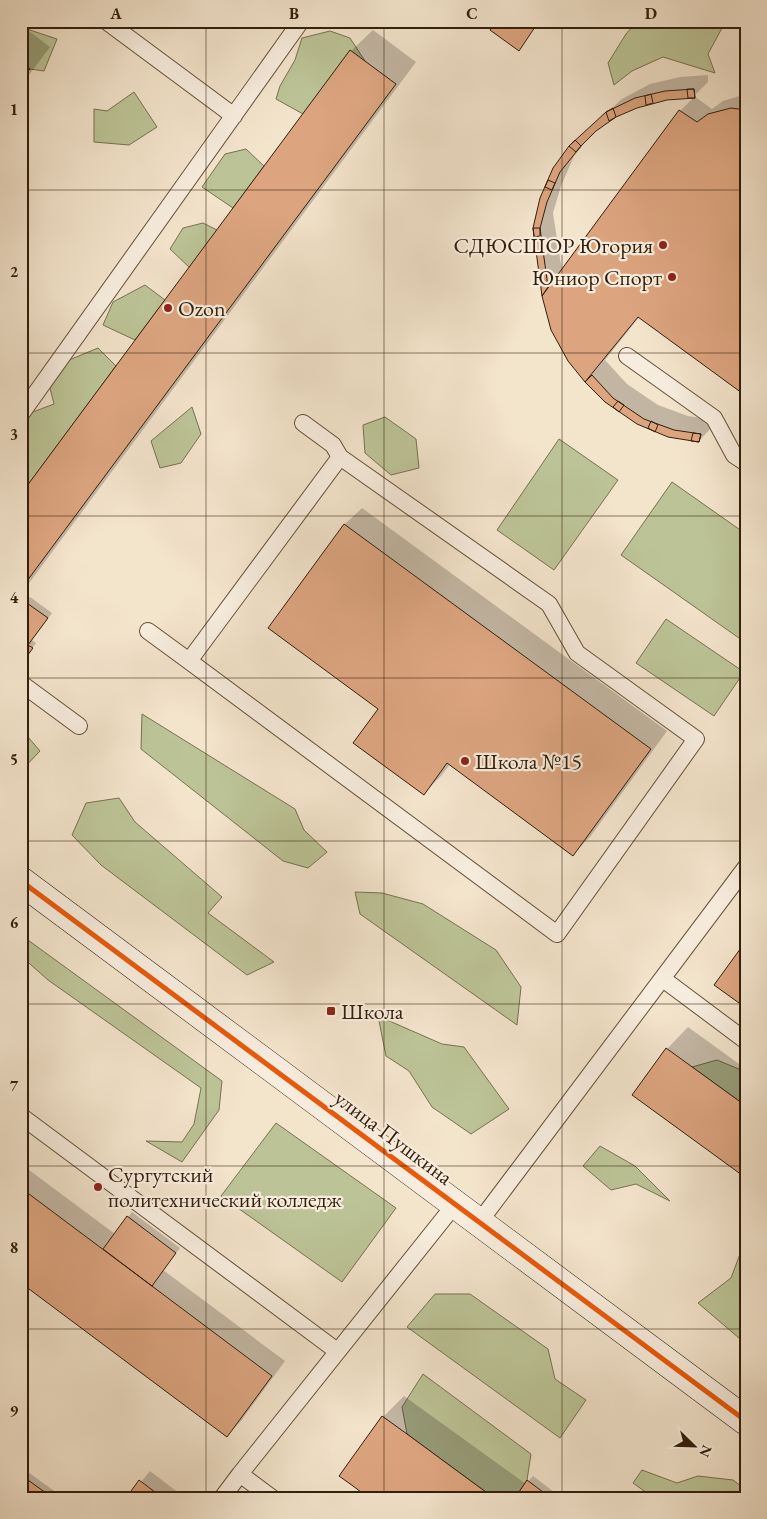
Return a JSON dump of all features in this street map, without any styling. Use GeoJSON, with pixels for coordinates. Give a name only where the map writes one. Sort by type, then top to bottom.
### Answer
{"type":"FeatureCollection","features":[{"type":"Feature","properties":{"kind":"street","name":"улица Пушкина"},"geometry":{"type":"LineString","coordinates":[[21,881],[456,1203],[746,1421]]}},
{"type":"Feature","properties":{"kind":"lane"},"geometry":{"type":"LineString","coordinates":[[106,21],[234,116]]}},
{"type":"Feature","properties":{"kind":"lane"},"geometry":{"type":"LineString","coordinates":[[21,414],[301,21]]}},
{"type":"Feature","properties":{"kind":"lane"},"geometry":{"type":"LineString","coordinates":[[626,356],[714,418],[734,455],[746,463]]}},
{"type":"Feature","properties":{"kind":"lane"},"geometry":{"type":"LineString","coordinates":[[148,631],[557,934],[696,738],[577,652],[549,604],[340,457],[333,445],[303,423]]}},
{"type":"Feature","properties":{"kind":"lane"},"geometry":{"type":"LineString","coordinates":[[188,660],[340,457]]}},
{"type":"Feature","properties":{"kind":"lane"},"geometry":{"type":"LineString","coordinates":[[22,684],[79,726]]}},
{"type":"Feature","properties":{"kind":"lane"},"geometry":{"type":"LineString","coordinates":[[480,1221],[746,867]]}},
{"type":"Feature","properties":{"kind":"lane"},"geometry":{"type":"LineString","coordinates":[[663,979],[746,1040]]}},
{"type":"Feature","properties":{"kind":"lane"},"geometry":{"type":"LineString","coordinates":[[21,1116],[337,1351]]}},
{"type":"Feature","properties":{"kind":"lane"},"geometry":{"type":"LineString","coordinates":[[222,1498],[456,1203]]}},
{"type":"Feature","properties":{"kind":"lane"},"geometry":{"type":"LineString","coordinates":[[240,1474],[272,1498]]}},
{"type":"Feature","properties":{"kind":"green space"},"geometry":{"type":"Polygon","coordinates":[[[637,21],[716,21],[722,28],[708,54],[715,73],[663,57],[632,71],[614,85],[608,63],[626,34],[637,21]]]}},
{"type":"Feature","properties":{"kind":"green space"},"geometry":{"type":"Polygon","coordinates":[[[21,27],[57,39],[44,71],[30,69],[21,63],[21,27]]]}},
{"type":"Feature","properties":{"kind":"green space"},"geometry":{"type":"Polygon","coordinates":[[[330,31],[350,38],[365,61],[303,114],[276,99],[280,86],[295,60],[302,38],[330,31]]]}},
{"type":"Feature","properties":{"kind":"green space"},"geometry":{"type":"Polygon","coordinates":[[[134,92],[157,127],[129,145],[94,142],[94,109],[107,111],[134,92]]]}},
{"type":"Feature","properties":{"kind":"green space"},"geometry":{"type":"Polygon","coordinates":[[[246,149],[264,166],[233,208],[202,187],[225,154],[246,149]]]}},
{"type":"Feature","properties":{"kind":"green space"},"geometry":{"type":"Polygon","coordinates":[[[203,223],[217,230],[190,268],[170,249],[183,228],[203,223]]]}},
{"type":"Feature","properties":{"kind":"green space"},"geometry":{"type":"Polygon","coordinates":[[[145,285],[165,300],[135,340],[103,325],[113,302],[145,285]]]}},
{"type":"Feature","properties":{"kind":"green space"},"geometry":{"type":"Polygon","coordinates":[[[98,348],[116,366],[21,494],[21,420],[25,415],[54,404],[50,388],[69,360],[98,348]]]}},
{"type":"Feature","properties":{"kind":"green space"},"geometry":{"type":"Polygon","coordinates":[[[192,407],[201,434],[181,463],[160,468],[151,441],[192,407]]]}},
{"type":"Feature","properties":{"kind":"green space"},"geometry":{"type":"Polygon","coordinates":[[[385,417],[416,439],[419,468],[391,475],[365,453],[363,425],[385,417]]]}},
{"type":"Feature","properties":{"kind":"green space"},"geometry":{"type":"Polygon","coordinates":[[[559,439],[618,480],[554,570],[497,530],[559,439]]]}},
{"type":"Feature","properties":{"kind":"green space"},"geometry":{"type":"Polygon","coordinates":[[[672,482],[746,534],[746,643],[621,555],[672,482]]]}},
{"type":"Feature","properties":{"kind":"green space"},"geometry":{"type":"Polygon","coordinates":[[[666,619],[744,672],[714,716],[636,663],[666,619]]]}},
{"type":"Feature","properties":{"kind":"green space"},"geometry":{"type":"Polygon","coordinates":[[[142,714],[295,809],[304,830],[327,852],[308,868],[283,861],[141,749],[142,714]]]}},
{"type":"Feature","properties":{"kind":"green space"},"geometry":{"type":"Polygon","coordinates":[[[21,733],[28,737],[40,751],[21,771],[21,733]]]}},
{"type":"Feature","properties":{"kind":"green space"},"geometry":{"type":"Polygon","coordinates":[[[119,798],[135,822],[222,897],[208,913],[274,962],[247,975],[101,865],[72,835],[86,803],[119,798]]]}},
{"type":"Feature","properties":{"kind":"green space"},"geometry":{"type":"Polygon","coordinates":[[[355,892],[382,893],[423,904],[496,950],[521,987],[517,1025],[360,914],[355,892]]]}},
{"type":"Feature","properties":{"kind":"green space"},"geometry":{"type":"Polygon","coordinates":[[[21,935],[222,1081],[219,1110],[182,1162],[146,1141],[182,1142],[194,1124],[201,1088],[48,980],[21,956],[21,935]]]}},
{"type":"Feature","properties":{"kind":"green space"},"geometry":{"type":"Polygon","coordinates":[[[378,1016],[442,1044],[464,1047],[509,1109],[471,1134],[432,1107],[409,1071],[386,1056],[378,1016]]]}},
{"type":"Feature","properties":{"kind":"green space"},"geometry":{"type":"Polygon","coordinates":[[[717,1060],[746,1072],[746,1106],[692,1067],[717,1060]]]}},
{"type":"Feature","properties":{"kind":"green space"},"geometry":{"type":"Polygon","coordinates":[[[276,1123],[396,1208],[342,1282],[221,1196],[276,1123]]]}},
{"type":"Feature","properties":{"kind":"green space"},"geometry":{"type":"Polygon","coordinates":[[[600,1146],[635,1166],[670,1201],[636,1184],[611,1190],[583,1166],[600,1146]]]}},
{"type":"Feature","properties":{"kind":"green space"},"geometry":{"type":"Polygon","coordinates":[[[746,1245],[746,1344],[698,1303],[731,1278],[743,1246],[746,1245]]]}},
{"type":"Feature","properties":{"kind":"green space"},"geometry":{"type":"Polygon","coordinates":[[[435,1294],[470,1294],[548,1349],[555,1379],[586,1400],[560,1438],[407,1327],[435,1294]]]}},
{"type":"Feature","properties":{"kind":"green space"},"geometry":{"type":"Polygon","coordinates":[[[423,1374],[531,1454],[527,1480],[515,1498],[494,1498],[407,1434],[402,1407],[423,1374]]]}},
{"type":"Feature","properties":{"kind":"green space"},"geometry":{"type":"Polygon","coordinates":[[[642,1470],[677,1483],[698,1476],[733,1480],[746,1490],[746,1498],[654,1498],[633,1483],[642,1470]]]}},
{"type":"Feature","properties":{"kind":"building"},"geometry":{"type":"Polygon","coordinates":[[[497,21],[539,21],[519,51],[490,30],[497,21]]]}},
{"type":"Feature","properties":{"kind":"building"},"geometry":{"type":"Polygon","coordinates":[[[350,50],[396,84],[21,589],[21,494],[350,50]]]}},
{"type":"Feature","properties":{"kind":"building"},"geometry":{"type":"Polygon","coordinates":[[[21,63],[30,69],[21,80],[21,63]]]}},
{"type":"Feature","properties":{"kind":"building"},"geometry":{"type":"Polygon","coordinates":[[[687,89],[694,89],[695,98],[688,98],[687,89]]]}},
{"type":"Feature","properties":{"kind":"building"},"geometry":{"type":"Polygon","coordinates":[[[694,89],[695,98],[667,100],[637,108],[616,117],[596,131],[560,172],[547,202],[540,228],[548,287],[542,296],[533,228],[540,198],[553,168],[569,146],[606,112],[635,98],[665,91],[694,89]]]}},
{"type":"Feature","properties":{"kind":"building"},"geometry":{"type":"Polygon","coordinates":[[[651,94],[653,103],[646,105],[645,96],[651,94]]]}},
{"type":"Feature","properties":{"kind":"building"},"geometry":{"type":"Polygon","coordinates":[[[613,108],[616,117],[609,121],[606,112],[613,108]]]}},
{"type":"Feature","properties":{"kind":"building","name":"СДЮСШОР Югория"},"geometry":{"type":"Polygon","coordinates":[[[731,108],[746,110],[746,396],[638,317],[585,382],[568,361],[551,330],[542,296],[679,110],[697,122],[708,114],[731,108]]]}},
{"type":"Feature","properties":{"kind":"building"},"geometry":{"type":"Polygon","coordinates":[[[575,140],[581,146],[576,152],[569,146],[575,140]]]}},
{"type":"Feature","properties":{"kind":"building"},"geometry":{"type":"Polygon","coordinates":[[[548,180],[555,183],[552,190],[545,187],[548,180]]]}},
{"type":"Feature","properties":{"kind":"building"},"geometry":{"type":"Polygon","coordinates":[[[533,228],[540,228],[540,236],[534,237],[533,228]]]}},
{"type":"Feature","properties":{"kind":"building"},"geometry":{"type":"Polygon","coordinates":[[[592,375],[613,398],[644,419],[674,430],[701,434],[699,442],[668,437],[637,424],[605,402],[585,382],[592,375]]]}},
{"type":"Feature","properties":{"kind":"building"},"geometry":{"type":"Polygon","coordinates":[[[618,401],[624,405],[619,412],[613,407],[618,401]]]}},
{"type":"Feature","properties":{"kind":"building"},"geometry":{"type":"Polygon","coordinates":[[[651,421],[658,425],[655,432],[648,428],[651,421]]]}},
{"type":"Feature","properties":{"kind":"building"},"geometry":{"type":"Polygon","coordinates":[[[693,433],[701,434],[699,442],[691,441],[693,433]]]}},
{"type":"Feature","properties":{"kind":"building"},"geometry":{"type":"Polygon","coordinates":[[[344,524],[651,749],[573,856],[447,763],[424,795],[353,743],[378,709],[268,628],[344,524]]]}},
{"type":"Feature","properties":{"kind":"building"},"geometry":{"type":"Polygon","coordinates":[[[24,601],[48,618],[28,645],[33,648],[21,664],[21,606],[24,601]]]}},
{"type":"Feature","properties":{"kind":"building"},"geometry":{"type":"Polygon","coordinates":[[[746,941],[746,1008],[714,985],[746,941]]]}},
{"type":"Feature","properties":{"kind":"building"},"geometry":{"type":"Polygon","coordinates":[[[666,1048],[746,1106],[746,1178],[632,1095],[666,1048]]]}},
{"type":"Feature","properties":{"kind":"building"},"geometry":{"type":"Polygon","coordinates":[[[21,1188],[272,1376],[227,1437],[21,1283],[21,1188]]]}},
{"type":"Feature","properties":{"kind":"building"},"geometry":{"type":"Polygon","coordinates":[[[127,1216],[176,1253],[152,1286],[103,1249],[127,1216]]]}},
{"type":"Feature","properties":{"kind":"building"},"geometry":{"type":"Polygon","coordinates":[[[382,1416],[494,1498],[369,1498],[339,1476],[382,1416]]]}},
{"type":"Feature","properties":{"kind":"building"},"geometry":{"type":"Polygon","coordinates":[[[21,1475],[53,1498],[21,1498],[21,1475]]]}},
{"type":"Feature","properties":{"kind":"building"},"geometry":{"type":"Polygon","coordinates":[[[139,1480],[163,1498],[126,1498],[139,1480]]]}},
{"type":"Feature","properties":{"kind":"building"},"geometry":{"type":"Polygon","coordinates":[[[527,1480],[551,1498],[515,1498],[527,1480]]]}},
{"type":"Feature","properties":{"kind":"cycle path"},"geometry":{"type":"LineString","coordinates":[[21,881],[746,1421]]}},
{"type":"Feature","properties":{"kind":"place","name":"СДЮСШОР Югория"},"geometry":{"type":"Point","coordinates":[663,245]}},
{"type":"Feature","properties":{"kind":"place","name":"Юниор Спорт"},"geometry":{"type":"Point","coordinates":[672,277]}},
{"type":"Feature","properties":{"kind":"place","name":"Ozon"},"geometry":{"type":"Point","coordinates":[168,308]}},
{"type":"Feature","properties":{"kind":"place","name":"Школа №15"},"geometry":{"type":"Point","coordinates":[465,761]}},
{"type":"Feature","properties":{"kind":"place","name":"Школа"},"geometry":{"type":"Point","coordinates":[331,1011]}},
{"type":"Feature","properties":{"kind":"place","name":"Сургутский политехнический колледж"},"geometry":{"type":"Point","coordinates":[98,1187]}}]}
